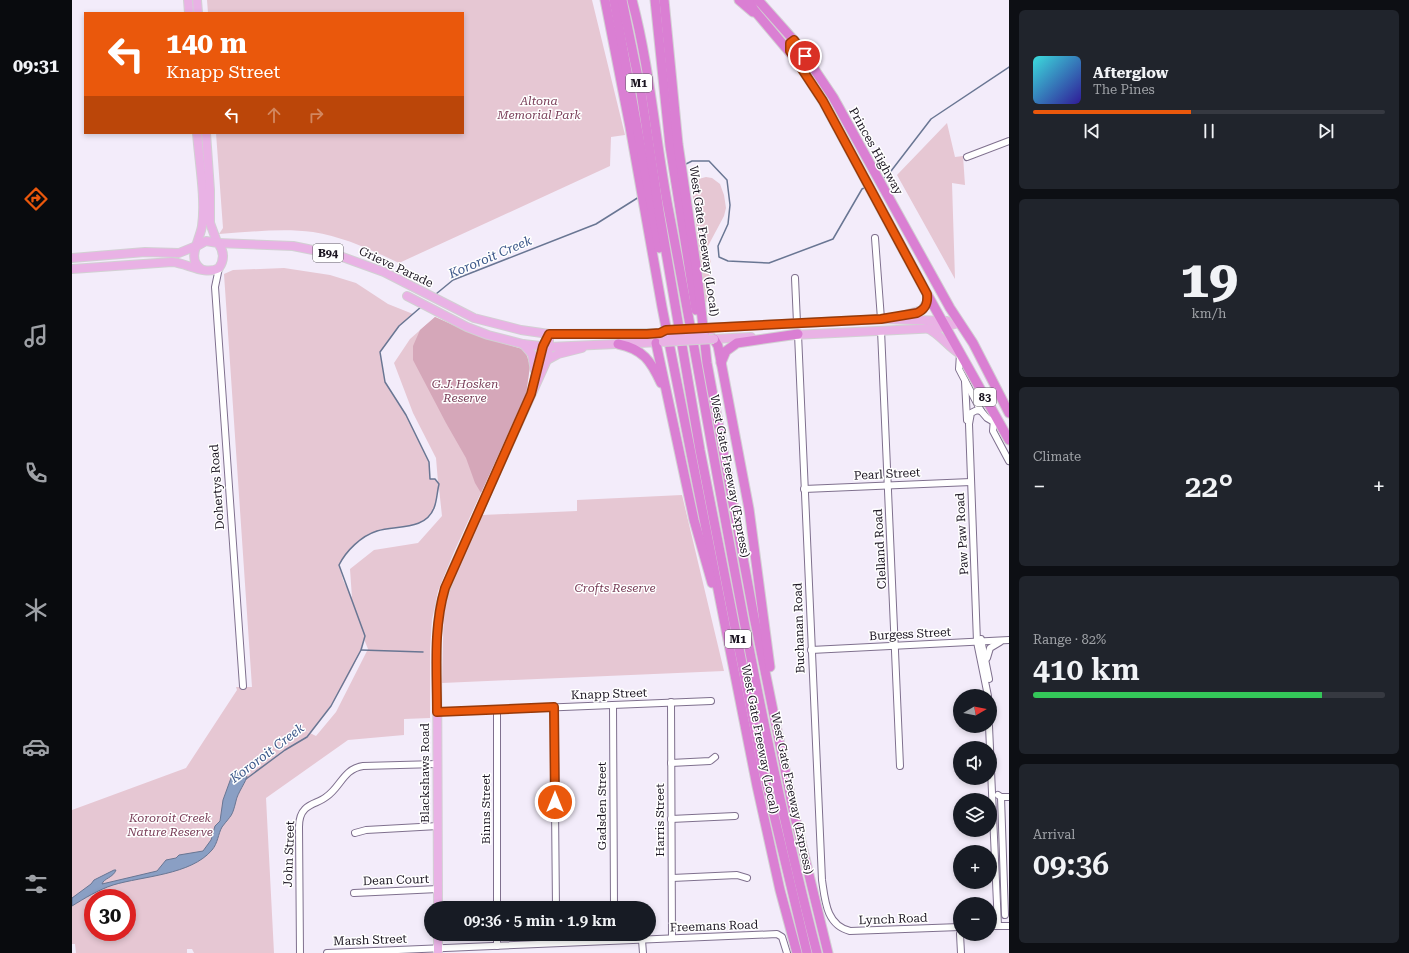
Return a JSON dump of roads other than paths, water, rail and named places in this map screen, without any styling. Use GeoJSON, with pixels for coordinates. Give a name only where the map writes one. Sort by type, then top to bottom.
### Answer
{"type":"FeatureCollection","features":[{"type":"Feature","properties":{"kind":"highway","name":"M1"},"geometry":{"type":"LineString","coordinates":[[605,0],[630,127]]}},
{"type":"Feature","properties":{"kind":"highway"},"geometry":{"type":"LineString","coordinates":[[613,0],[630,127]]}},
{"type":"Feature","properties":{"kind":"highway"},"geometry":{"type":"LineString","coordinates":[[613,0],[644,167]]}},
{"type":"Feature","properties":{"kind":"highway","name":"West Gate Freeway (Express)"},"geometry":{"type":"LineString","coordinates":[[622,0],[641,92],[644,167],[652,212],[682,351],[762,765],[807,953]]}},
{"type":"Feature","properties":{"kind":"highway","name":"West Gate Freeway (Express)"},"geometry":{"type":"LineString","coordinates":[[632,0],[648,74],[667,203],[759,694],[785,822],[818,953]]}},
{"type":"Feature","properties":{"kind":"highway"},"geometry":{"type":"LineString","coordinates":[[638,0],[648,74]]}},
{"type":"Feature","properties":{"kind":"highway"},"geometry":{"type":"LineString","coordinates":[[655,0],[674,145],[677,196],[695,306],[707,363]]}},
{"type":"Feature","properties":{"kind":"highway","name":"West Gate Freeway (Local)"},"geometry":{"type":"LineString","coordinates":[[664,0],[674,145],[685,190],[707,363],[754,617],[793,809],[828,953]]}},
{"type":"Feature","properties":{"kind":"highway"},"geometry":{"type":"LineString","coordinates":[[739,0],[766,23]]}},
{"type":"Feature","properties":{"kind":"highway"},"geometry":{"type":"LineString","coordinates":[[749,0],[753,8],[766,23]]}},
{"type":"Feature","properties":{"kind":"highway","name":"Princes Highway"},"geometry":{"type":"LineString","coordinates":[[758,0],[794,40],[833,97],[959,323]]}},
{"type":"Feature","properties":{"kind":"highway","name":"Princes Highway"},"geometry":{"type":"LineString","coordinates":[[766,23],[790,51],[823,101],[944,324]]}},
{"type":"Feature","properties":{"kind":"highway"},"geometry":{"type":"LineString","coordinates":[[790,51],[789,43],[794,40]]}},
{"type":"Feature","properties":{"kind":"highway","name":"West Gate Freeway (Local)"},"geometry":{"type":"LineString","coordinates":[[630,127],[644,167],[723,618],[762,810],[797,953]]}},
{"type":"Feature","properties":{"kind":"highway","name":"83"},"geometry":{"type":"LineString","coordinates":[[959,323],[973,343],[1009,413]]}},
{"type":"Feature","properties":{"kind":"highway","name":"83"},"geometry":{"type":"LineString","coordinates":[[944,324],[994,418],[1009,440]]}},
{"type":"Feature","properties":{"kind":"highway"},"geometry":{"type":"LineString","coordinates":[[720,362],[727,349],[737,343],[798,334]]}},
{"type":"Feature","properties":{"kind":"highway"},"geometry":{"type":"LineString","coordinates":[[714,339],[717,344],[749,509],[768,656],[793,809]]}},
{"type":"Feature","properties":{"kind":"highway"},"geometry":{"type":"LineString","coordinates":[[660,342],[694,520],[723,618]]}},
{"type":"Feature","properties":{"kind":"highway"},"geometry":{"type":"LineString","coordinates":[[618,344],[631,347],[645,356],[661,381],[672,409]]}},
{"type":"Feature","properties":{"kind":"main road"},"geometry":{"type":"LineString","coordinates":[[766,0],[768,11]]}},
{"type":"Feature","properties":{"kind":"main road"},"geometry":{"type":"LineString","coordinates":[[188,5],[197,7]]}},
{"type":"Feature","properties":{"kind":"main road"},"geometry":{"type":"LineString","coordinates":[[197,134],[203,215],[194,259],[196,265],[202,270]]}},
{"type":"Feature","properties":{"kind":"main road"},"geometry":{"type":"LineString","coordinates":[[72,269],[172,262],[202,270],[213,271],[220,267],[223,254],[210,224],[210,194],[206,134]]}},
{"type":"Feature","properties":{"kind":"main road"},"geometry":{"type":"LineString","coordinates":[[72,258],[145,252],[176,254],[206,241],[217,243]]}},
{"type":"Feature","properties":{"kind":"main road","name":"Grieve Parade"},"geometry":{"type":"LineString","coordinates":[[217,243],[293,246],[337,255],[384,272],[452,308],[490,323],[549,334],[660,333],[666,330],[704,331],[797,323],[881,319],[944,324]]}},
{"type":"Feature","properties":{"kind":"main road"},"geometry":{"type":"LineString","coordinates":[[881,330],[881,319],[920,311],[926,304],[927,294]]}},
{"type":"Feature","properties":{"kind":"main road","name":"Grieve Parade"},"geometry":{"type":"LineString","coordinates":[[407,296],[443,315],[488,335],[523,344],[546,346],[589,346],[926,328],[944,324]]}},
{"type":"Feature","properties":{"kind":"main road"},"geometry":{"type":"LineString","coordinates":[[797,323],[798,334]]}},
{"type":"Feature","properties":{"kind":"main road"},"geometry":{"type":"LineString","coordinates":[[944,324],[959,323]]}},
{"type":"Feature","properties":{"kind":"main road"},"geometry":{"type":"LineString","coordinates":[[926,328],[941,337],[954,351],[960,354]]}},
{"type":"Feature","properties":{"kind":"main road"},"geometry":{"type":"LineString","coordinates":[[704,331],[714,339]]}},
{"type":"Feature","properties":{"kind":"main road"},"geometry":{"type":"LineString","coordinates":[[660,333],[660,342]]}},
{"type":"Feature","properties":{"kind":"main road"},"geometry":{"type":"LineString","coordinates":[[546,346],[549,334]]}},
{"type":"Feature","properties":{"kind":"main road"},"geometry":{"type":"LineString","coordinates":[[523,344],[532,354],[536,374]]}},
{"type":"Feature","properties":{"kind":"main road","name":"Blackshaws Road"},"geometry":{"type":"LineString","coordinates":[[438,901],[436,634],[443,594],[547,360],[546,346]]}},
{"type":"Feature","properties":{"kind":"main road","name":"Blackshaws Road"},"geometry":{"type":"LineString","coordinates":[[531,394],[546,346]]}},
{"type":"Feature","properties":{"kind":"main road"},"geometry":{"type":"LineString","coordinates":[[547,360],[554,356],[589,346]]}},
{"type":"Feature","properties":{"kind":"street"},"geometry":{"type":"LineString","coordinates":[[967,157],[1009,141]]}},
{"type":"Feature","properties":{"kind":"street"},"geometry":{"type":"LineString","coordinates":[[875,238],[881,319]]}},
{"type":"Feature","properties":{"kind":"street","name":"Dohertys Road"},"geometry":{"type":"LineString","coordinates":[[215,287],[220,267]]}},
{"type":"Feature","properties":{"kind":"street","name":"Dohertys Road"},"geometry":{"type":"LineString","coordinates":[[202,270],[211,276],[215,287],[243,686]]}},
{"type":"Feature","properties":{"kind":"street"},"geometry":{"type":"LineString","coordinates":[[795,278],[797,323]]}},
{"type":"Feature","properties":{"kind":"street","name":"Clelland Road"},"geometry":{"type":"LineString","coordinates":[[881,330],[900,766]]}},
{"type":"Feature","properties":{"kind":"street","name":"Buchanan Road"},"geometry":{"type":"LineString","coordinates":[[798,334],[822,880],[826,906],[832,919]]}},
{"type":"Feature","properties":{"kind":"street"},"geometry":{"type":"LineString","coordinates":[[960,354],[958,367],[981,411],[986,418],[994,418],[992,431],[1009,461]]}},
{"type":"Feature","properties":{"kind":"street","name":"Paw Paw Road"},"geometry":{"type":"LineString","coordinates":[[965,380],[978,632],[987,689]]}},
{"type":"Feature","properties":{"kind":"street","name":"Paw Paw Road"},"geometry":{"type":"LineString","coordinates":[[969,435],[970,415],[974,410],[981,411]]}},
{"type":"Feature","properties":{"kind":"street","name":"Pearl Street"},"geometry":{"type":"LineString","coordinates":[[804,489],[971,482]]}},
{"type":"Feature","properties":{"kind":"street"},"geometry":{"type":"LineString","coordinates":[[988,668],[987,656],[990,649],[996,643],[1007,640]]}},
{"type":"Feature","properties":{"kind":"street","name":"Burgess Street"},"geometry":{"type":"LineString","coordinates":[[811,650],[1007,640]]}},
{"type":"Feature","properties":{"kind":"street","name":"Paw Paw Road"},"geometry":{"type":"LineString","coordinates":[[980,642],[988,668],[988,689]]}},
{"type":"Feature","properties":{"kind":"street","name":"Knapp Street"},"geometry":{"type":"LineString","coordinates":[[437,712],[711,701]]}},
{"type":"Feature","properties":{"kind":"street","name":"Harris Street"},"geometry":{"type":"LineString","coordinates":[[670,702],[672,938]]}},
{"type":"Feature","properties":{"kind":"street","name":"Gadsden Street"},"geometry":{"type":"LineString","coordinates":[[613,705],[614,901]]}},
{"type":"Feature","properties":{"kind":"street"},"geometry":{"type":"LineString","coordinates":[[554,707],[556,901]]}},
{"type":"Feature","properties":{"kind":"street","name":"Binns Street"},"geometry":{"type":"LineString","coordinates":[[497,709],[497,901]]}},
{"type":"Feature","properties":{"kind":"street"},"geometry":{"type":"LineString","coordinates":[[989,733],[992,793]]}},
{"type":"Feature","properties":{"kind":"street"},"geometry":{"type":"LineString","coordinates":[[671,763],[710,761],[715,757]]}},
{"type":"Feature","properties":{"kind":"street","name":"John Street"},"geometry":{"type":"LineString","coordinates":[[300,953],[298,826],[304,810],[326,798],[345,775],[353,769],[363,766],[437,764]]}},
{"type":"Feature","properties":{"kind":"street"},"geometry":{"type":"LineString","coordinates":[[992,790],[1001,797],[1005,915]]}},
{"type":"Feature","properties":{"kind":"street"},"geometry":{"type":"LineString","coordinates":[[997,799],[1001,797],[1009,797]]}},
{"type":"Feature","properties":{"kind":"street"},"geometry":{"type":"LineString","coordinates":[[671,819],[735,816]]}},
{"type":"Feature","properties":{"kind":"street"},"geometry":{"type":"LineString","coordinates":[[355,833],[366,830],[438,826]]}},
{"type":"Feature","properties":{"kind":"street"},"geometry":{"type":"LineString","coordinates":[[672,878],[737,875],[747,878]]}},
{"type":"Feature","properties":{"kind":"street"},"geometry":{"type":"LineString","coordinates":[[997,885],[1005,885]]}},
{"type":"Feature","properties":{"kind":"street","name":"Dean Court"},"geometry":{"type":"LineString","coordinates":[[354,893],[438,889]]}},
{"type":"Feature","properties":{"kind":"street"},"geometry":{"type":"LineString","coordinates":[[996,889],[998,926],[1009,926]]}},
{"type":"Feature","properties":{"kind":"street","name":"Lynch Road"},"geometry":{"type":"LineString","coordinates":[[832,919],[841,928],[854,931],[953,927]]}},
{"type":"Feature","properties":{"kind":"street","name":"Freemans Road"},"geometry":{"type":"LineString","coordinates":[[656,939],[777,934],[782,937],[787,953]]}},
{"type":"Feature","properties":{"kind":"street"},"geometry":{"type":"LineString","coordinates":[[497,941],[497,946]]}},
{"type":"Feature","properties":{"kind":"street","name":"Freemans Road"},"geometry":{"type":"LineString","coordinates":[[438,951],[575,941]]}},
{"type":"Feature","properties":{"kind":"street"},"geometry":{"type":"LineString","coordinates":[[642,941],[643,953]]}},
{"type":"Feature","properties":{"kind":"street"},"geometry":{"type":"LineString","coordinates":[[960,941],[961,953]]}},
{"type":"Feature","properties":{"kind":"street","name":"Marsh Street"},"geometry":{"type":"LineString","coordinates":[[327,953],[438,951]]}},
{"type":"Feature","properties":{"kind":"water","name":"Kororoit Creek"},"geometry":{"type":"Polygon","coordinates":[[[235,773],[238,773],[240,778],[247,776],[232,813],[222,827],[214,847],[203,858],[192,865],[166,874],[125,882],[103,889],[84,889],[94,880],[114,870],[116,870],[115,873],[102,884],[157,871],[166,860],[176,858],[179,855],[203,851],[211,840],[215,826],[220,821],[223,800],[231,778],[235,773]]]}},
{"type":"Feature","properties":{"kind":"water","name":"Kororoit Creek"},"geometry":{"type":"Polygon","coordinates":[[[84,889],[84,899],[72,906],[72,898],[84,889]]]}},
{"type":"Feature","properties":{"kind":"waterway","name":"Kororoit Creek"},"geometry":{"type":"LineString","coordinates":[[882,179],[888,175],[931,119],[1009,67]]}},
{"type":"Feature","properties":{"kind":"waterway","name":"Kororoit Creek"},"geometry":{"type":"LineString","coordinates":[[684,165],[692,161],[709,161],[727,180],[730,205],[728,224],[718,246],[719,257],[728,261],[769,263],[833,239],[862,189],[866,187]]}},
{"type":"Feature","properties":{"kind":"waterway","name":"Kororoit Creek"},"geometry":{"type":"LineString","coordinates":[[436,294],[453,280],[596,224],[639,197]]}},
{"type":"Feature","properties":{"kind":"waterway","name":"Kororoit Creek"},"geometry":{"type":"LineString","coordinates":[[246,779],[285,750],[307,737],[331,706],[361,650],[365,636],[339,565],[342,560],[350,549],[365,536],[385,529],[417,524],[430,515],[434,508],[439,484],[435,479],[430,479],[429,462],[406,415],[385,382],[380,352],[399,326],[421,307]]}},
{"type":"Feature","properties":{"kind":"waterway"},"geometry":{"type":"LineString","coordinates":[[361,650],[423,652]]}},
{"type":"Feature","properties":{"kind":"park label","name":"Altona Memorial Park"},"geometry":{"type":"Point","coordinates":[539,108]}},
{"type":"Feature","properties":{"kind":"park label","name":"G.J. Hosken Reserve"},"geometry":{"type":"Point","coordinates":[465,391]}},
{"type":"Feature","properties":{"kind":"park label","name":"Crofts Reserve"},"geometry":{"type":"Point","coordinates":[615,588]}},
{"type":"Feature","properties":{"kind":"park label","name":"Kororoit Creek Nature Reserve"},"geometry":{"type":"Point","coordinates":[170,825]}}]}
